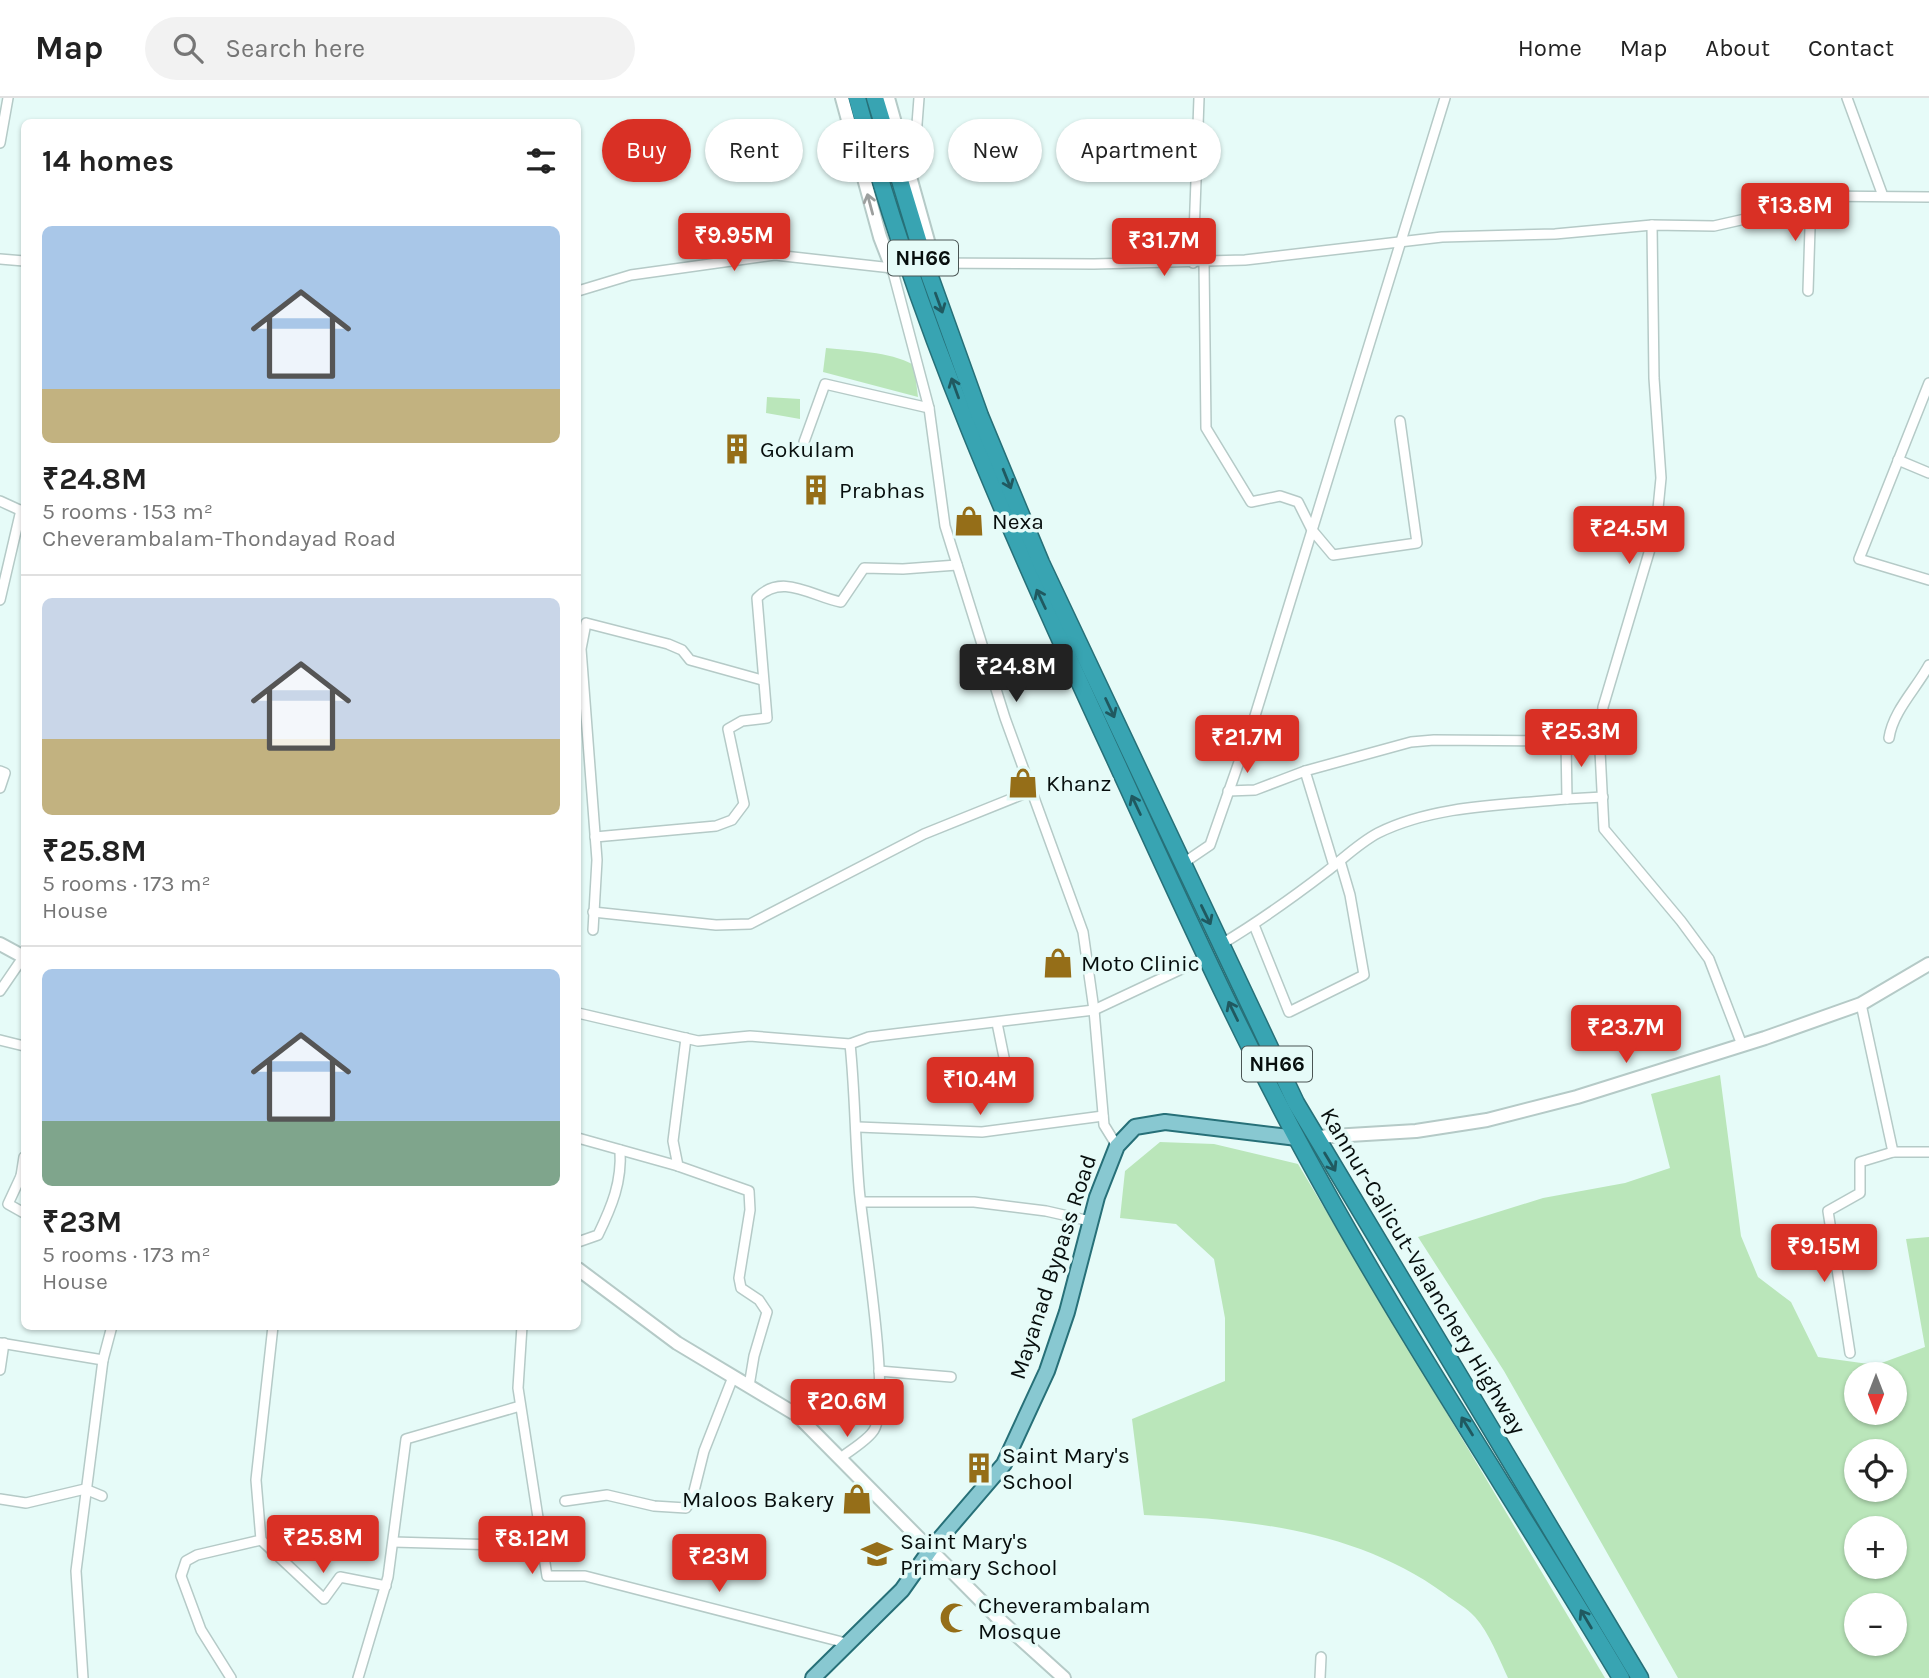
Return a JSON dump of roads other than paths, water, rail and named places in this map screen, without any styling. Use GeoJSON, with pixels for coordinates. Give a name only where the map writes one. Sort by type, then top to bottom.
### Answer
{"type":"FeatureCollection","features":[{"type":"Feature","properties":{"kind":"highway","name":"Kannur-Calicut-Valanchery Highway"},"geometry":{"type":"LineString","coordinates":[[856,98],[873,160],[908,262],[1026,568],[1207,957],[1297,1138],[1353,1238],[1621,1678]]}},
{"type":"Feature","properties":{"kind":"highway","name":"Kannur-Calicut-Valanchery Highway"},"geometry":{"type":"LineString","coordinates":[[875,98],[925,263],[980,416],[1041,563],[1296,1103],[1640,1678]]}},
{"type":"Feature","properties":{"kind":"main road","name":"Mayanad Bypass Road"},"geometry":{"type":"LineString","coordinates":[[822,1675],[841,1648],[902,1590],[931,1549],[1004,1464],[1047,1371],[1108,1163],[1117,1146],[1135,1127],[1165,1122],[1297,1138]]}},
{"type":"Feature","properties":{"kind":"street"},"geometry":{"type":"LineString","coordinates":[[0,143],[8,98]]}},
{"type":"Feature","properties":{"kind":"street"},"geometry":{"type":"LineString","coordinates":[[842,98],[880,237],[892,268],[929,408],[945,526],[1004,718],[1083,932],[1094,1010],[1104,1125],[1117,1146]]}},
{"type":"Feature","properties":{"kind":"street"},"geometry":{"type":"LineString","coordinates":[[888,98],[894,119]]}},
{"type":"Feature","properties":{"kind":"street"},"geometry":{"type":"LineString","coordinates":[[917,119],[919,98]]}},
{"type":"Feature","properties":{"kind":"street"},"geometry":{"type":"LineString","coordinates":[[1193,263],[1199,98]]}},
{"type":"Feature","properties":{"kind":"street"},"geometry":{"type":"LineString","coordinates":[[1182,864],[1210,845],[1254,719],[1445,98]]}},
{"type":"Feature","properties":{"kind":"street"},"geometry":{"type":"LineString","coordinates":[[1847,98],[1883,196]]}},
{"type":"Feature","properties":{"kind":"street"},"geometry":{"type":"LineString","coordinates":[[912,182],[928,241],[925,263],[1193,263],[1271,258],[1401,241],[1652,225],[1714,226],[1785,210],[1811,196],[1929,197]]}},
{"type":"Feature","properties":{"kind":"street"},"geometry":{"type":"LineString","coordinates":[[1808,291],[1811,196]]}},
{"type":"Feature","properties":{"kind":"street"},"geometry":{"type":"LineString","coordinates":[[1652,225],[1654,378],[1661,478],[1656,529],[1603,707],[1600,751],[1604,829],[1709,959],[1742,1045]]}},
{"type":"Feature","properties":{"kind":"street"},"geometry":{"type":"LineString","coordinates":[[581,289],[631,275],[775,255],[892,268]]}},
{"type":"Feature","properties":{"kind":"street"},"geometry":{"type":"LineString","coordinates":[[0,259],[21,261]]}},
{"type":"Feature","properties":{"kind":"street"},"geometry":{"type":"LineString","coordinates":[[1204,262],[1206,428],[1251,502],[1280,496],[1297,502],[1312,530],[1333,555],[1417,543],[1400,421]]}},
{"type":"Feature","properties":{"kind":"street"},"geometry":{"type":"LineString","coordinates":[[1929,383],[1859,559],[1929,580]]}},
{"type":"Feature","properties":{"kind":"street"},"geometry":{"type":"LineString","coordinates":[[804,442],[825,384],[929,408]]}},
{"type":"Feature","properties":{"kind":"street"},"geometry":{"type":"LineString","coordinates":[[1898,460],[1929,473]]}},
{"type":"Feature","properties":{"kind":"street"},"geometry":{"type":"LineString","coordinates":[[0,501],[21,510]]}},
{"type":"Feature","properties":{"kind":"street"},"geometry":{"type":"LineString","coordinates":[[0,600],[21,519]]}},
{"type":"Feature","properties":{"kind":"street"},"geometry":{"type":"LineString","coordinates":[[595,837],[716,826],[732,820],[744,804],[728,729],[742,721],[767,718],[757,598],[763,592],[773,586],[787,586],[841,602],[864,568],[903,569],[957,565]]}},
{"type":"Feature","properties":{"kind":"street"},"geometry":{"type":"LineString","coordinates":[[582,622],[668,645],[682,650],[690,660],[762,680]]}},
{"type":"Feature","properties":{"kind":"street"},"geometry":{"type":"LineString","coordinates":[[581,662],[595,837],[593,930]]}},
{"type":"Feature","properties":{"kind":"street"},"geometry":{"type":"LineString","coordinates":[[1889,738],[1893,717],[1903,708],[1929,665]]}},
{"type":"Feature","properties":{"kind":"street"},"geometry":{"type":"LineString","coordinates":[[1228,791],[1255,790],[1305,771],[1422,741],[1566,741],[1567,799]]}},
{"type":"Feature","properties":{"kind":"street"},"geometry":{"type":"LineString","coordinates":[[0,771],[5,772],[0,788]]}},
{"type":"Feature","properties":{"kind":"street"},"geometry":{"type":"LineString","coordinates":[[1254,925],[1289,1012],[1364,975],[1350,895],[1305,771]]}},
{"type":"Feature","properties":{"kind":"street"},"geometry":{"type":"LineString","coordinates":[[593,912],[716,925],[750,924],[924,834],[1031,791]]}},
{"type":"Feature","properties":{"kind":"street"},"geometry":{"type":"LineString","coordinates":[[1220,945],[1254,925],[1377,833],[1432,816],[1470,808],[1603,797]]}},
{"type":"Feature","properties":{"kind":"street"},"geometry":{"type":"LineString","coordinates":[[0,944],[21,955]]}},
{"type":"Feature","properties":{"kind":"street"},"geometry":{"type":"LineString","coordinates":[[581,1014],[698,1041],[750,1036],[850,1044],[869,1037],[1094,1010],[1207,957]]}},
{"type":"Feature","properties":{"kind":"street"},"geometry":{"type":"LineString","coordinates":[[0,991],[21,961]]}},
{"type":"Feature","properties":{"kind":"street"},"geometry":{"type":"LineString","coordinates":[[1316,1137],[1416,1131],[1487,1121],[1577,1097],[1861,1004],[1929,964]]}},
{"type":"Feature","properties":{"kind":"street"},"geometry":{"type":"LineString","coordinates":[[1861,1004],[1894,1152]]}},
{"type":"Feature","properties":{"kind":"street"},"geometry":{"type":"LineString","coordinates":[[997,1023],[1008,1077]]}},
{"type":"Feature","properties":{"kind":"street"},"geometry":{"type":"LineString","coordinates":[[678,1166],[673,1141],[685,1038]]}},
{"type":"Feature","properties":{"kind":"street"},"geometry":{"type":"LineString","coordinates":[[0,1041],[21,1045]]}},
{"type":"Feature","properties":{"kind":"street"},"geometry":{"type":"LineString","coordinates":[[842,1457],[874,1431],[878,1420],[879,1371],[859,1189],[858,1127],[850,1044]]}},
{"type":"Feature","properties":{"kind":"street"},"geometry":{"type":"LineString","coordinates":[[858,1127],[982,1132],[1103,1116]]}},
{"type":"Feature","properties":{"kind":"street"},"geometry":{"type":"LineString","coordinates":[[581,1139],[678,1166],[750,1192],[750,1210],[739,1278],[741,1289],[759,1300],[767,1312],[754,1356],[749,1386]]}},
{"type":"Feature","properties":{"kind":"street"},"geometry":{"type":"LineString","coordinates":[[581,1241],[598,1235],[614,1203],[621,1170],[620,1150]]}},
{"type":"Feature","properties":{"kind":"street"},"geometry":{"type":"LineString","coordinates":[[1850,1353],[1828,1211],[1860,1193],[1860,1162],[1894,1152],[1929,1152]]}},
{"type":"Feature","properties":{"kind":"street"},"geometry":{"type":"LineString","coordinates":[[21,1178],[4,1203],[21,1212]]}},
{"type":"Feature","properties":{"kind":"street"},"geometry":{"type":"LineString","coordinates":[[862,1202],[974,1202],[1046,1211],[1090,1222]]}},
{"type":"Feature","properties":{"kind":"street"},"geometry":{"type":"LineString","coordinates":[[581,1271],[677,1343],[797,1415],[1064,1678]]}},
{"type":"Feature","properties":{"kind":"street"},"geometry":{"type":"LineString","coordinates":[[83,1678],[76,1571],[103,1360],[111,1330]]}},
{"type":"Feature","properties":{"kind":"street"},"geometry":{"type":"LineString","coordinates":[[273,1330],[256,1479],[261,1540],[324,1599],[340,1577],[386,1586]]}},
{"type":"Feature","properties":{"kind":"street"},"geometry":{"type":"LineString","coordinates":[[522,1330],[518,1388],[547,1576],[585,1576],[841,1648]]}},
{"type":"Feature","properties":{"kind":"street"},"geometry":{"type":"LineString","coordinates":[[0,1370],[2,1343],[103,1360]]}},
{"type":"Feature","properties":{"kind":"street"},"geometry":{"type":"LineString","coordinates":[[879,1371],[951,1377]]}},
{"type":"Feature","properties":{"kind":"street"},"geometry":{"type":"LineString","coordinates":[[565,1501],[607,1495],[654,1506],[686,1508],[692,1499],[704,1451],[733,1377]]}},
{"type":"Feature","properties":{"kind":"street"},"geometry":{"type":"LineString","coordinates":[[358,1678],[386,1586],[406,1439],[520,1406]]}},
{"type":"Feature","properties":{"kind":"street"},"geometry":{"type":"LineString","coordinates":[[0,1499],[26,1503],[85,1489],[102,1496]]}},
{"type":"Feature","properties":{"kind":"street"},"geometry":{"type":"LineString","coordinates":[[231,1678],[201,1630],[181,1577],[186,1561],[197,1555],[261,1540]]}},
{"type":"Feature","properties":{"kind":"street"},"geometry":{"type":"LineString","coordinates":[[393,1542],[541,1546]]}},
{"type":"Feature","properties":{"kind":"street"},"geometry":{"type":"LineString","coordinates":[[1321,1657],[1321,1678]]}},
{"type":"Feature","properties":{"kind":"place","name":"Gokulam"},"geometry":{"type":"Point","coordinates":[737,449]}},
{"type":"Feature","properties":{"kind":"place","name":"Prabhas"},"geometry":{"type":"Point","coordinates":[816,490]}},
{"type":"Feature","properties":{"kind":"place","name":"Nexa"},"geometry":{"type":"Point","coordinates":[969,521]}},
{"type":"Feature","properties":{"kind":"place","name":"Khanz"},"geometry":{"type":"Point","coordinates":[1023,783]}},
{"type":"Feature","properties":{"kind":"place","name":"Moto Clinic"},"geometry":{"type":"Point","coordinates":[1058,963]}},
{"type":"Feature","properties":{"kind":"place","name":"Saint Mary's School"},"geometry":{"type":"Point","coordinates":[979,1468]}},
{"type":"Feature","properties":{"kind":"place","name":"Maloos Bakery"},"geometry":{"type":"Point","coordinates":[857,1499]}},
{"type":"Feature","properties":{"kind":"place","name":"Saint Mary's Primary School"},"geometry":{"type":"Point","coordinates":[877,1554]}},
{"type":"Feature","properties":{"kind":"place","name":"Cheverambalam Mosque"},"geometry":{"type":"Point","coordinates":[955,1618]}}]}
